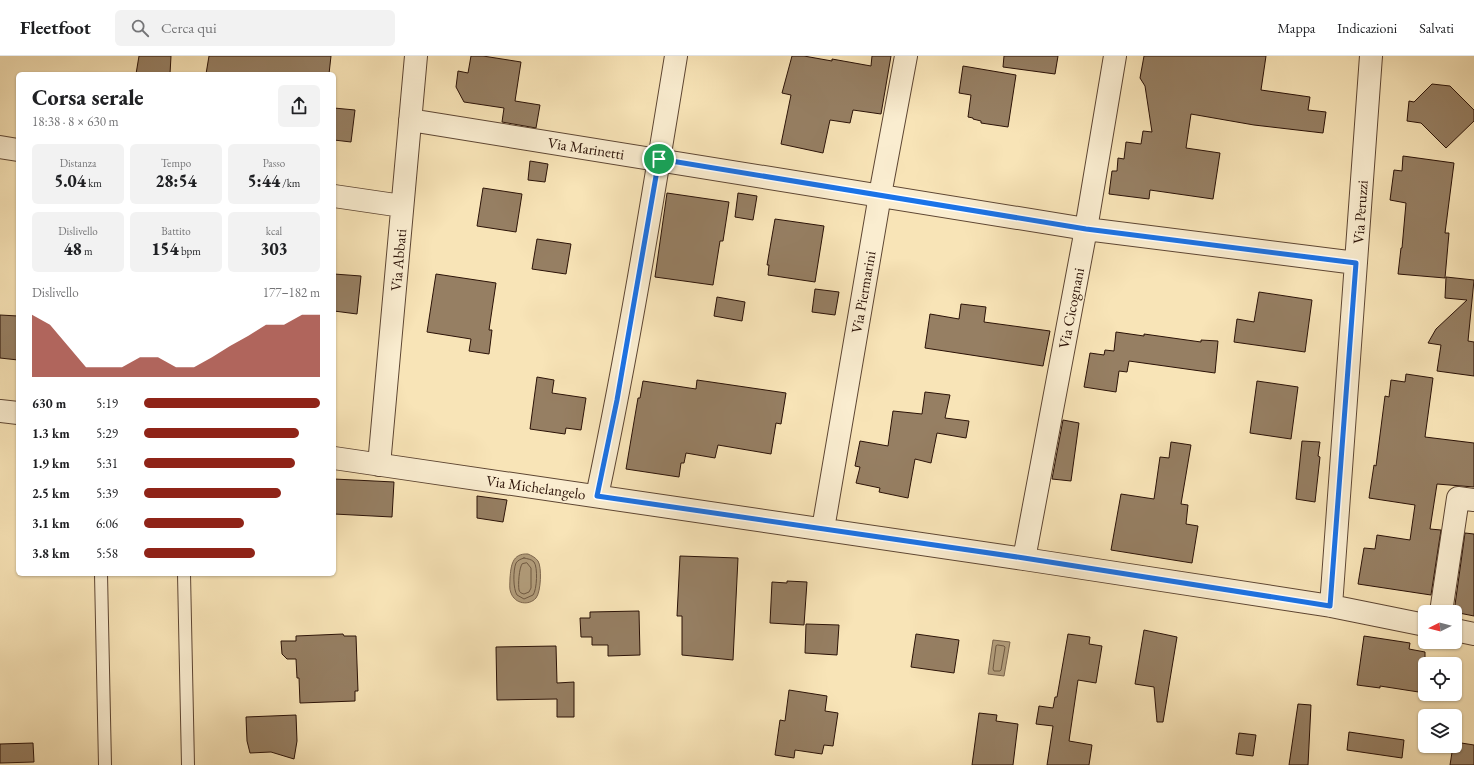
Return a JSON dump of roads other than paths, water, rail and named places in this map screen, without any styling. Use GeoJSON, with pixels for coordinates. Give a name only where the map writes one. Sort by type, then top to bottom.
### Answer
{"type":"FeatureCollection","features":[{"type":"Feature","properties":{"kind":"street","name":"Via Abbati"},"geometry":{"type":"LineString","coordinates":[[379,465],[416,56]]}},
{"type":"Feature","properties":{"kind":"street"},"geometry":{"type":"LineString","coordinates":[[597,496],[617,400],[676,56]]}},
{"type":"Feature","properties":{"kind":"street","name":"Via Piermarini"},"geometry":{"type":"LineString","coordinates":[[823,529],[880,195],[906,56]]}},
{"type":"Feature","properties":{"kind":"street","name":"Via Cicognani"},"geometry":{"type":"LineString","coordinates":[[1024,558],[1086,229],[1115,56]]}},
{"type":"Feature","properties":{"kind":"street","name":"Via Peruzzi"},"geometry":{"type":"LineString","coordinates":[[1330,606],[1372,56]]}},
{"type":"Feature","properties":{"kind":"street","name":"Via Marinetti"},"geometry":{"type":"LineString","coordinates":[[410,120],[1086,229],[1356,263]]}},
{"type":"Feature","properties":{"kind":"street"},"geometry":{"type":"LineString","coordinates":[[0,147],[16,150]]}},
{"type":"Feature","properties":{"kind":"street"},"geometry":{"type":"LineString","coordinates":[[336,196],[402,206]]}},
{"type":"Feature","properties":{"kind":"street"},"geometry":{"type":"LineString","coordinates":[[0,410],[16,413]]}},
{"type":"Feature","properties":{"kind":"street","name":"Via Michelangelo"},"geometry":{"type":"LineString","coordinates":[[336,458],[1024,558],[1330,606],[1418,624]]}},
{"type":"Feature","properties":{"kind":"street"},"geometry":{"type":"LineString","coordinates":[[1442,605],[1458,498],[1474,500]]}},
{"type":"Feature","properties":{"kind":"street"},"geometry":{"type":"LineString","coordinates":[[1462,631],[1474,634]]}},
{"type":"Feature","properties":{"kind":"lane"},"geometry":{"type":"LineString","coordinates":[[101,576],[105,765]]}},
{"type":"Feature","properties":{"kind":"lane"},"geometry":{"type":"LineString","coordinates":[[184,576],[188,765]]}},
{"type":"Feature","properties":{"kind":"water"},"geometry":{"type":"Polygon","coordinates":[[[523,554],[528,554],[536,558],[538,561],[540,585],[538,595],[533,601],[522,603],[516,600],[511,593],[510,573],[513,561],[523,554]]]}},
{"type":"Feature","properties":{"kind":"water"},"geometry":{"type":"Polygon","coordinates":[[[993,640],[1010,642],[1004,676],[988,674],[993,640]]]}}]}
